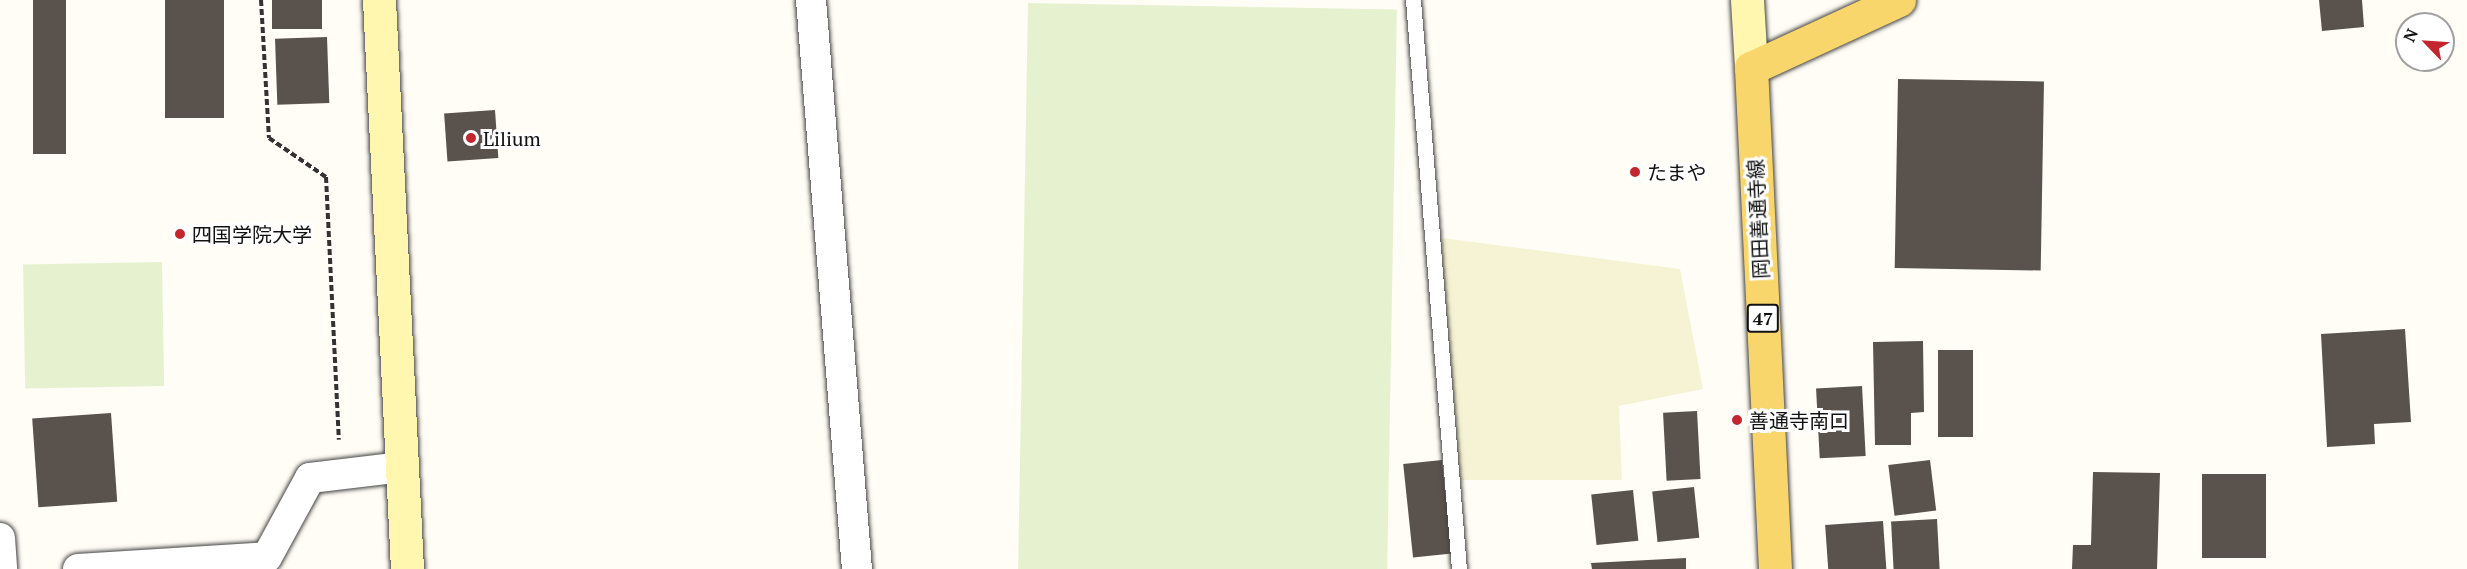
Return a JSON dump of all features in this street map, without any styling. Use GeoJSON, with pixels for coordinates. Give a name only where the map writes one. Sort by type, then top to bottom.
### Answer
{"type":"FeatureCollection","features":[{"type":"Feature","properties":{"kind":"main road"},"geometry":{"type":"LineString","coordinates":[[1751,68],[1899,0]]}},
{"type":"Feature","properties":{"kind":"main road","name":"岡田善通寺線"},"geometry":{"type":"LineString","coordinates":[[1751,68],[1775,569]]}},
{"type":"Feature","properties":{"kind":"street"},"geometry":{"type":"LineString","coordinates":[[379,0],[407,569]]}},
{"type":"Feature","properties":{"kind":"street"},"geometry":{"type":"LineString","coordinates":[[811,0],[857,569]]}},
{"type":"Feature","properties":{"kind":"street"},"geometry":{"type":"LineString","coordinates":[[1747,0],[1751,68]]}},
{"type":"Feature","properties":{"kind":"street"},"geometry":{"type":"LineString","coordinates":[[78,569],[267,557],[310,478],[340,477],[402,467]]}},
{"type":"Feature","properties":{"kind":"street"},"geometry":{"type":"LineString","coordinates":[[0,538],[2,569]]}},
{"type":"Feature","properties":{"kind":"lane"},"geometry":{"type":"LineString","coordinates":[[1413,0],[1459,569]]}},
{"type":"Feature","properties":{"kind":"path"},"geometry":{"type":"LineString","coordinates":[[261,0],[269,138],[326,177],[340,477]]}},
{"type":"Feature","properties":{"kind":"shaded area"},"geometry":{"type":"Polygon","coordinates":[[[1435,237],[1680,269],[1703,389],[1619,406],[1622,480],[1453,480],[1435,237]]]}},
{"type":"Feature","properties":{"kind":"green space"},"geometry":{"type":"Polygon","coordinates":[[[1028,3],[1397,9],[1387,569],[1018,569],[1028,3]]]}},
{"type":"Feature","properties":{"kind":"green space"},"geometry":{"type":"Polygon","coordinates":[[[162,262],[164,386],[25,388],[23,264],[162,262]]]}},
{"type":"Feature","properties":{"kind":"building"},"geometry":{"type":"Polygon","coordinates":[[[33,0],[66,0],[66,154],[33,154],[33,0]]]}},
{"type":"Feature","properties":{"kind":"building"},"geometry":{"type":"Polygon","coordinates":[[[165,0],[224,0],[224,118],[165,118],[165,0]]]}},
{"type":"Feature","properties":{"kind":"building"},"geometry":{"type":"Polygon","coordinates":[[[272,0],[322,0],[322,29],[272,29],[272,0]]]}},
{"type":"Feature","properties":{"kind":"building"},"geometry":{"type":"Polygon","coordinates":[[[2319,0],[2362,0],[2364,27],[2322,31],[2319,0]]]}},
{"type":"Feature","properties":{"kind":"building"},"geometry":{"type":"Polygon","coordinates":[[[327,37],[329,103],[277,105],[275,39],[327,37]]]}},
{"type":"Feature","properties":{"kind":"building"},"geometry":{"type":"Polygon","coordinates":[[[1898,79],[2044,82],[2041,271],[1895,268],[1898,79]]]}},
{"type":"Feature","properties":{"kind":"building"},"geometry":{"type":"Polygon","coordinates":[[[495,110],[498,158],[447,161],[444,114],[495,110]]]}},
{"type":"Feature","properties":{"kind":"building"},"geometry":{"type":"Polygon","coordinates":[[[2405,329],[2411,422],[2374,424],[2375,444],[2327,447],[2321,334],[2405,329]]]}},
{"type":"Feature","properties":{"kind":"building"},"geometry":{"type":"Polygon","coordinates":[[[1923,341],[1924,412],[1911,413],[1911,445],[1875,445],[1873,342],[1923,341]]]}},
{"type":"Feature","properties":{"kind":"building"},"geometry":{"type":"Polygon","coordinates":[[[1938,350],[1973,350],[1973,437],[1938,437],[1938,350]]]}},
{"type":"Feature","properties":{"kind":"building"},"geometry":{"type":"Polygon","coordinates":[[[1862,386],[1866,456],[1820,458],[1816,388],[1862,386]]]}},
{"type":"Feature","properties":{"kind":"building"},"geometry":{"type":"Polygon","coordinates":[[[1697,411],[1701,479],[1667,481],[1663,413],[1697,411]]]}},
{"type":"Feature","properties":{"kind":"building"},"geometry":{"type":"Polygon","coordinates":[[[111,413],[117,502],[38,507],[32,419],[111,413]]]}},
{"type":"Feature","properties":{"kind":"building"},"geometry":{"type":"Polygon","coordinates":[[[1442,460],[1452,553],[1413,558],[1403,464],[1442,460]]]}},
{"type":"Feature","properties":{"kind":"building"},"geometry":{"type":"Polygon","coordinates":[[[1930,460],[1936,511],[1895,516],[1888,465],[1930,460]]]}},
{"type":"Feature","properties":{"kind":"building"},"geometry":{"type":"Polygon","coordinates":[[[2093,472],[2160,473],[2157,569],[2072,569],[2073,545],[2091,545],[2093,472]]]}},
{"type":"Feature","properties":{"kind":"building"},"geometry":{"type":"Polygon","coordinates":[[[2202,474],[2266,474],[2266,558],[2202,558],[2202,474]]]}},
{"type":"Feature","properties":{"kind":"building"},"geometry":{"type":"Polygon","coordinates":[[[1694,487],[1699,538],[1658,542],[1652,491],[1694,487]]]}},
{"type":"Feature","properties":{"kind":"building"},"geometry":{"type":"Polygon","coordinates":[[[1633,490],[1638,541],[1597,545],[1591,494],[1633,490]]]}},
{"type":"Feature","properties":{"kind":"building"},"geometry":{"type":"Polygon","coordinates":[[[1937,519],[1940,569],[1894,569],[1891,521],[1937,519]]]}},
{"type":"Feature","properties":{"kind":"building"},"geometry":{"type":"Polygon","coordinates":[[[1883,521],[1886,569],[1828,569],[1825,525],[1883,521]]]}},
{"type":"Feature","properties":{"kind":"building"},"geometry":{"type":"Polygon","coordinates":[[[1686,558],[1686,569],[1592,569],[1591,563],[1686,558]]]}},
{"type":"Feature","properties":{"kind":"place","name":"Lilium"},"geometry":{"type":"Point","coordinates":[471,138]}},
{"type":"Feature","properties":{"kind":"place","name":"たまや"},"geometry":{"type":"Point","coordinates":[1635,172]}},
{"type":"Feature","properties":{"kind":"place","name":"四国学院大学"},"geometry":{"type":"Point","coordinates":[180,234]}},
{"type":"Feature","properties":{"kind":"place","name":"善通寺南口"},"geometry":{"type":"Point","coordinates":[1737,420]}}]}
